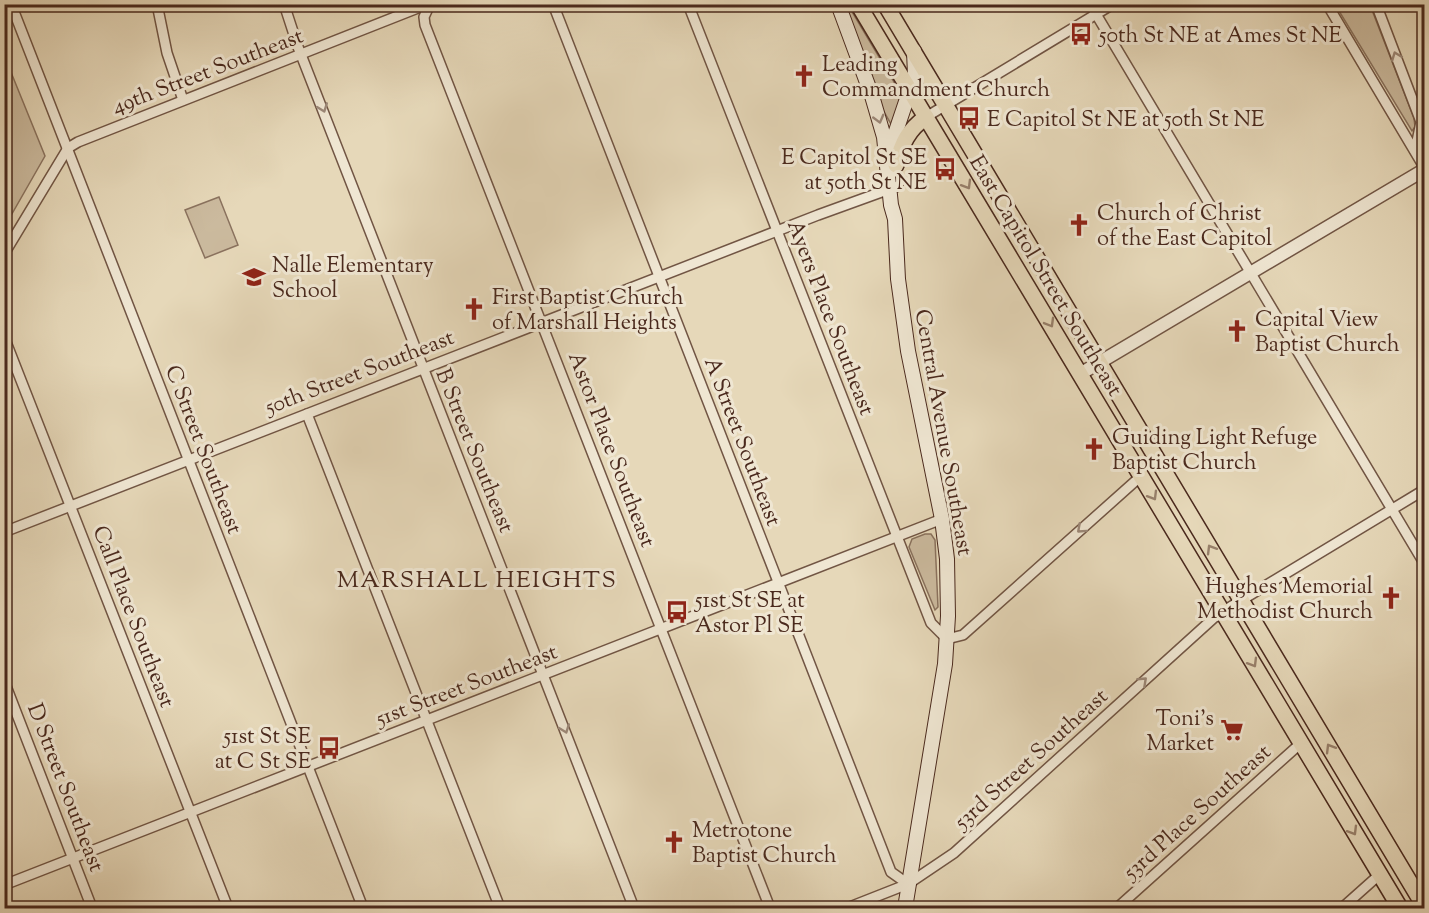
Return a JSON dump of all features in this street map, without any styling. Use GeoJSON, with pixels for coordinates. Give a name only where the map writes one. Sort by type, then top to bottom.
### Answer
{"type":"FeatureCollection","features":[{"type":"Feature","properties":{"kind":"main road","name":"Central Avenue Southeast"},"geometry":{"type":"LineString","coordinates":[[838,4],[879,115],[884,136],[893,187],[898,279],[908,351],[942,519],[948,578],[947,639],[904,909]]}},
{"type":"Feature","properties":{"kind":"main road","name":"East Capitol Street Southeast"},"geometry":{"type":"LineString","coordinates":[[858,4],[1400,909]]}},
{"type":"Feature","properties":{"kind":"main road"},"geometry":{"type":"LineString","coordinates":[[885,4],[893,11],[946,106],[1425,906]]}},
{"type":"Feature","properties":{"kind":"main road"},"geometry":{"type":"LineString","coordinates":[[896,165],[893,140],[911,92],[915,75],[914,51]]}},
{"type":"Feature","properties":{"kind":"main road"},"geometry":{"type":"LineString","coordinates":[[893,187],[896,165],[904,138],[926,117]]}},
{"type":"Feature","properties":{"kind":"street","name":"C Street Southeast"},"geometry":{"type":"LineString","coordinates":[[11,4],[363,909]]}},
{"type":"Feature","properties":{"kind":"street"},"geometry":{"type":"LineString","coordinates":[[157,4],[167,53],[183,100]]}},
{"type":"Feature","properties":{"kind":"street","name":"B Street Southeast"},"geometry":{"type":"LineString","coordinates":[[284,4],[301,54],[634,909]]}},
{"type":"Feature","properties":{"kind":"street","name":"49th Street Southeast"},"geometry":{"type":"LineString","coordinates":[[68,148],[82,140],[429,4]]}},
{"type":"Feature","properties":{"kind":"street","name":"Astor Place Southeast"},"geometry":{"type":"LineString","coordinates":[[429,4],[424,16],[425,25],[770,909]]}},
{"type":"Feature","properties":{"kind":"street","name":"A Street Southeast"},"geometry":{"type":"LineString","coordinates":[[553,4],[891,872],[908,884]]}},
{"type":"Feature","properties":{"kind":"street","name":"Ayers Place Southeast"},"geometry":{"type":"LineString","coordinates":[[688,4],[928,617],[947,639]]}},
{"type":"Feature","properties":{"kind":"street"},"geometry":{"type":"LineString","coordinates":[[1090,4],[1425,562]]}},
{"type":"Feature","properties":{"kind":"street"},"geometry":{"type":"LineString","coordinates":[[926,117],[1113,4]]}},
{"type":"Feature","properties":{"kind":"street"},"geometry":{"type":"LineString","coordinates":[[1080,374],[1425,168],[1327,4]]}},
{"type":"Feature","properties":{"kind":"street"},"geometry":{"type":"LineString","coordinates":[[1376,4],[1421,122],[1421,133],[1414,151]]}},
{"type":"Feature","properties":{"kind":"street"},"geometry":{"type":"LineString","coordinates":[[4,254],[68,148]]}},
{"type":"Feature","properties":{"kind":"street","name":"50th Street Southeast"},"geometry":{"type":"LineString","coordinates":[[4,532],[893,187]]}},
{"type":"Feature","properties":{"kind":"street","name":"Call Place Southeast"},"geometry":{"type":"LineString","coordinates":[[4,337],[228,909]]}},
{"type":"Feature","properties":{"kind":"street"},"geometry":{"type":"LineString","coordinates":[[307,414],[500,909]]}},
{"type":"Feature","properties":{"kind":"street"},"geometry":{"type":"LineString","coordinates":[[947,639],[960,637],[975,625],[1141,476]]}},
{"type":"Feature","properties":{"kind":"street","name":"53rd Street Southeast"},"geometry":{"type":"LineString","coordinates":[[847,909],[908,884],[954,853],[1223,611],[1425,490]]}},
{"type":"Feature","properties":{"kind":"street","name":"51st Street Southeast"},"geometry":{"type":"LineString","coordinates":[[4,885],[942,519]]}},
{"type":"Feature","properties":{"kind":"street","name":"D Street Southeast"},"geometry":{"type":"LineString","coordinates":[[4,681],[92,909]]}},
{"type":"Feature","properties":{"kind":"street","name":"53rd Place Southeast"},"geometry":{"type":"LineString","coordinates":[[1117,909],[1301,743]]}},
{"type":"Feature","properties":{"kind":"street"},"geometry":{"type":"LineString","coordinates":[[1342,909],[1379,874]]}},
{"type":"Feature","properties":{"kind":"shaded area"},"geometry":{"type":"Polygon","coordinates":[[[845,5],[848,5],[903,97],[891,124],[880,105],[845,5]]]}},
{"type":"Feature","properties":{"kind":"shaded area"},"geometry":{"type":"Polygon","coordinates":[[[1339,5],[1370,5],[1414,118],[1415,127],[1412,131],[1339,11],[1339,5]]]}},
{"type":"Feature","properties":{"kind":"shaded area"},"geometry":{"type":"Polygon","coordinates":[[[4,55],[45,156],[5,226],[4,226],[4,55]]]}},
{"type":"Feature","properties":{"kind":"shaded area"},"geometry":{"type":"Polygon","coordinates":[[[219,197],[238,245],[205,258],[185,210],[219,197]]]}},
{"type":"Feature","properties":{"kind":"shaded area"},"geometry":{"type":"Polygon","coordinates":[[[931,534],[935,540],[938,607],[935,610],[909,547],[912,539],[931,534]]]}},
{"type":"Feature","properties":{"kind":"place","name":"50th St NE at Ames St NE"},"geometry":{"type":"Point","coordinates":[1081,34]}},
{"type":"Feature","properties":{"kind":"place","name":"Leading Commandment Church"},"geometry":{"type":"Point","coordinates":[804,76]}},
{"type":"Feature","properties":{"kind":"place","name":"E Capitol St NE at 50th St NE"},"geometry":{"type":"Point","coordinates":[969,118]}},
{"type":"Feature","properties":{"kind":"place","name":"E Capitol St SE at 50th St NE"},"geometry":{"type":"Point","coordinates":[945,169]}},
{"type":"Feature","properties":{"kind":"place","name":"Church of Christ of the East Capitol"},"geometry":{"type":"Point","coordinates":[1079,225]}},
{"type":"Feature","properties":{"kind":"place","name":"Nalle Elementary School"},"geometry":{"type":"Point","coordinates":[254,277]}},
{"type":"Feature","properties":{"kind":"place","name":"First Baptist Church of Marshall Heights"},"geometry":{"type":"Point","coordinates":[474,309]}},
{"type":"Feature","properties":{"kind":"place","name":"Capital View Baptist Church"},"geometry":{"type":"Point","coordinates":[1237,331]}},
{"type":"Feature","properties":{"kind":"place","name":"Guiding Light Refuge Baptist Church"},"geometry":{"type":"Point","coordinates":[1094,449]}},
{"type":"Feature","properties":{"kind":"place","name":"Hughes Memorial Methodist Church"},"geometry":{"type":"Point","coordinates":[1391,598]}},
{"type":"Feature","properties":{"kind":"place","name":"51st St SE at Astor Pl SE"},"geometry":{"type":"Point","coordinates":[677,612]}},
{"type":"Feature","properties":{"kind":"place","name":"Toni's Market"},"geometry":{"type":"Point","coordinates":[1232,730]}},
{"type":"Feature","properties":{"kind":"place","name":"51st St SE at C St SE"},"geometry":{"type":"Point","coordinates":[329,748]}},
{"type":"Feature","properties":{"kind":"place","name":"Metrotone Baptist Church"},"geometry":{"type":"Point","coordinates":[674,842]}},
{"type":"Feature","properties":{"kind":"district","name":"MARSHALL HEIGHTS"},"geometry":{"type":"Point","coordinates":[477,579]}}]}
